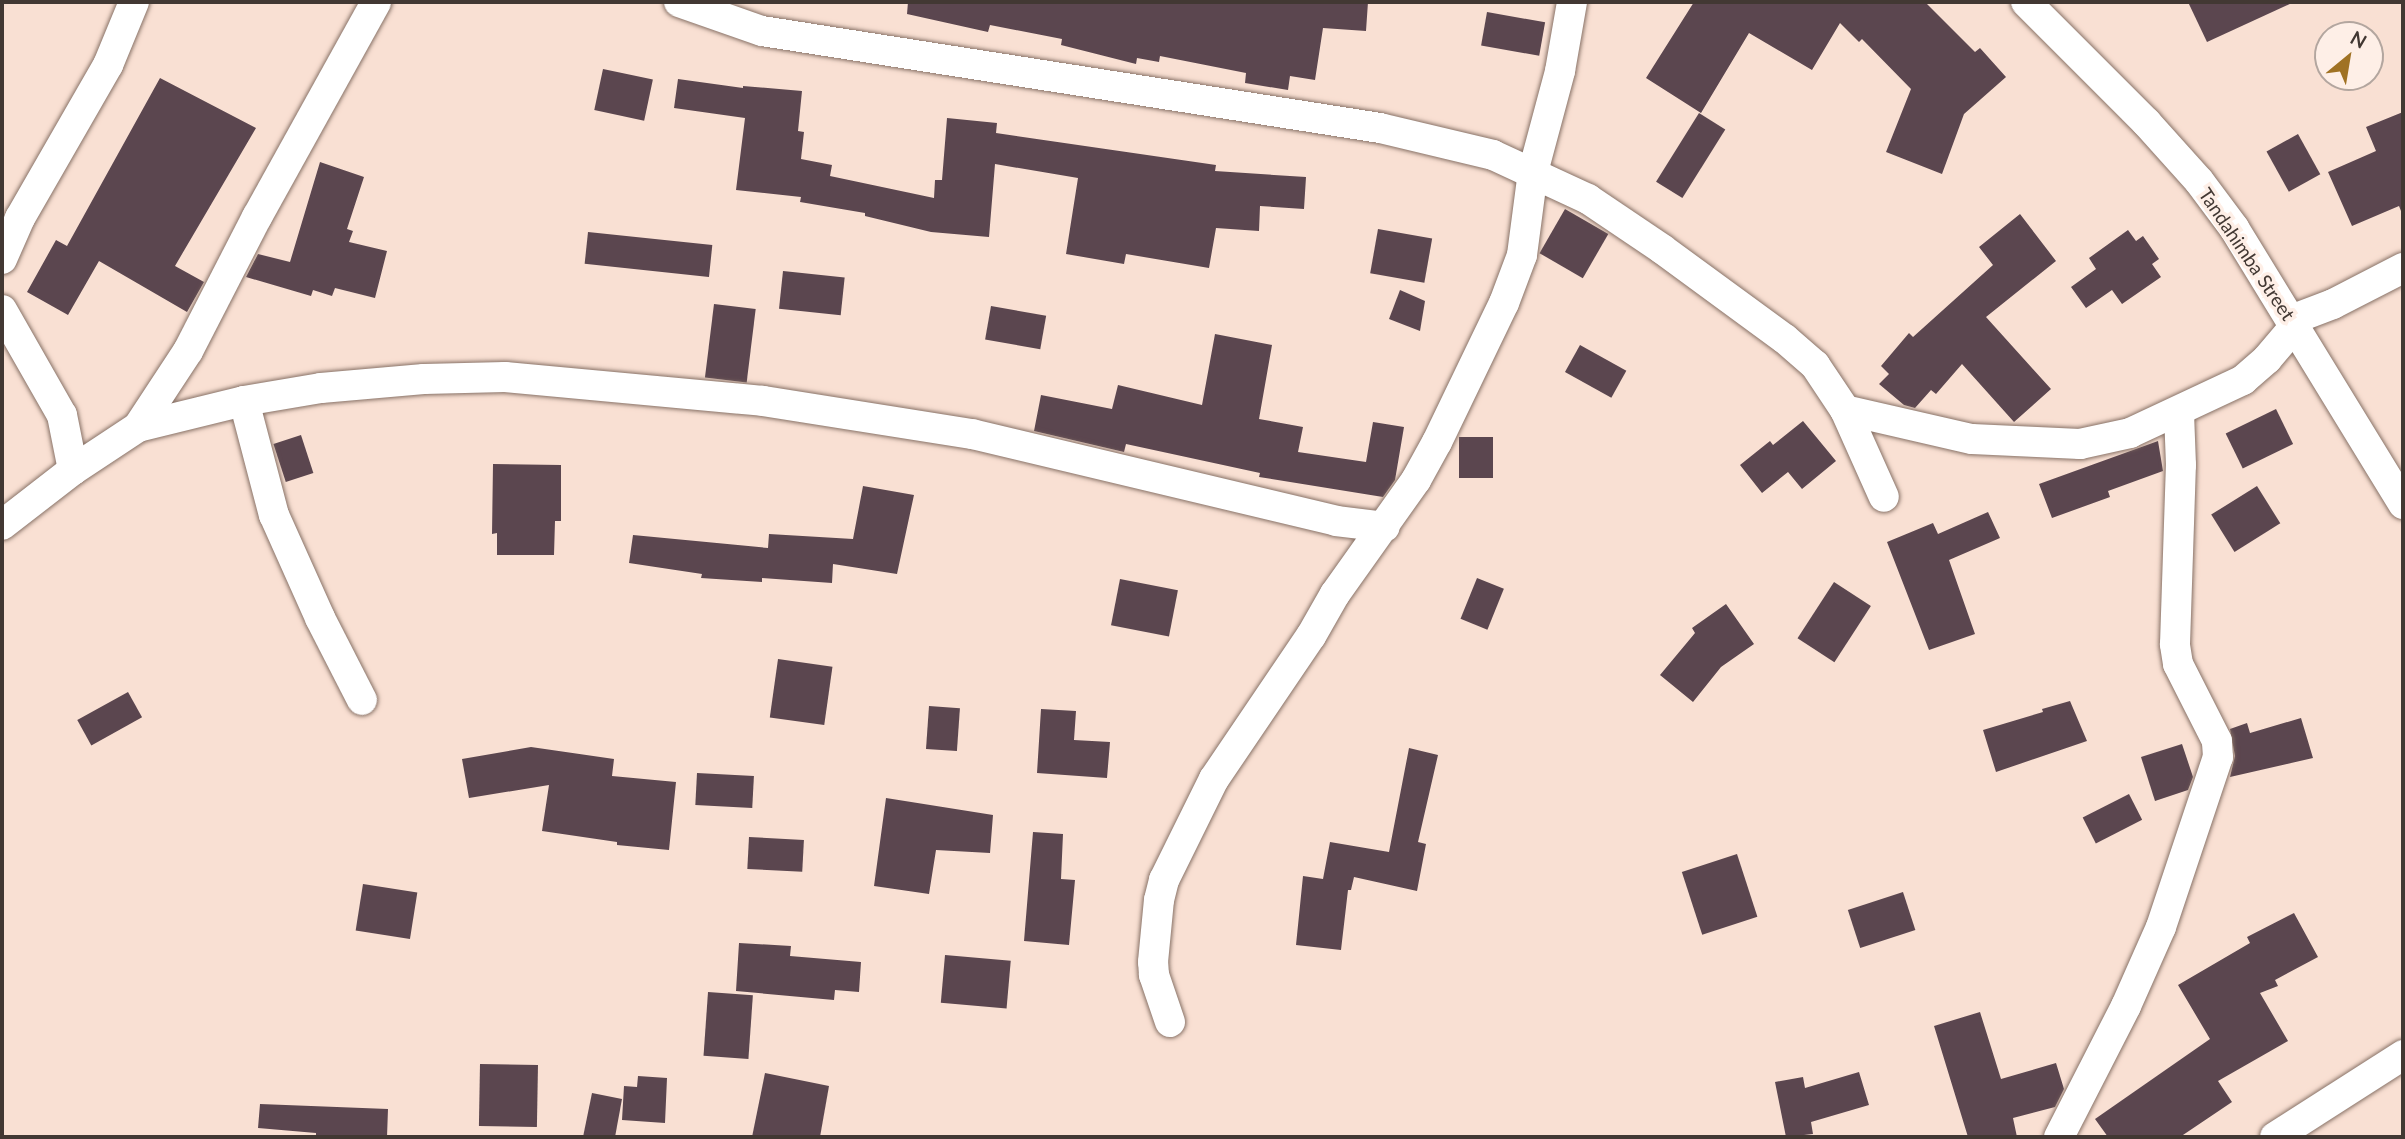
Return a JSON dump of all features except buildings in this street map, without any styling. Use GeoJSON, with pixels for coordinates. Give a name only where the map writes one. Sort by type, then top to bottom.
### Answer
{"type":"FeatureCollection","features":[{"type":"Feature","properties":{"kind":"street"},"geometry":{"type":"LineString","coordinates":[[2,259],[20,218],[108,65],[134,2]]}},
{"type":"Feature","properties":{"kind":"street"},"geometry":{"type":"LineString","coordinates":[[138,426],[188,351],[270,194],[376,2]]}},
{"type":"Feature","properties":{"kind":"street"},"geometry":{"type":"LineString","coordinates":[[679,2],[762,31],[1380,128],[1444,141],[1493,155],[1588,199],[1785,340],[1815,365],[1846,410],[1884,497]]}},
{"type":"Feature","properties":{"kind":"street"},"geometry":{"type":"LineString","coordinates":[[1170,1022],[1154,975],[1153,962],[1159,900],[1164,880],[1214,779],[1311,636],[1335,594],[1385,527],[1437,442],[1504,303],[1522,255],[1533,172],[1560,71],[1572,2]]}},
{"type":"Feature","properties":{"kind":"street","name":"Tandahimba Street"},"geometry":{"type":"LineString","coordinates":[[2026,2],[2146,122],[2199,181],[2234,228],[2403,504]]}},
{"type":"Feature","properties":{"kind":"street"},"geometry":{"type":"LineString","coordinates":[[1846,410],[1972,439],[2080,444],[2130,433],[2179,413],[2243,380],[2267,359],[2293,323],[2403,268]]}},
{"type":"Feature","properties":{"kind":"street"},"geometry":{"type":"LineString","coordinates":[[2,310],[62,415],[73,470]]}},
{"type":"Feature","properties":{"kind":"street"},"geometry":{"type":"LineString","coordinates":[[2,525],[73,470],[138,426],[244,401],[321,388],[424,379],[505,377],[763,401],[972,434],[1336,522],[1385,527]]}},
{"type":"Feature","properties":{"kind":"street"},"geometry":{"type":"LineString","coordinates":[[244,401],[274,515],[320,618],[362,700]]}},
{"type":"Feature","properties":{"kind":"street"},"geometry":{"type":"LineString","coordinates":[[2059,1137],[2126,1006],[2161,927],[2218,757],[2217,741],[2178,664],[2175,644],[2181,478],[2179,413]]}},
{"type":"Feature","properties":{"kind":"street"},"geometry":{"type":"LineString","coordinates":[[2275,1137],[2403,1055]]}}]}
